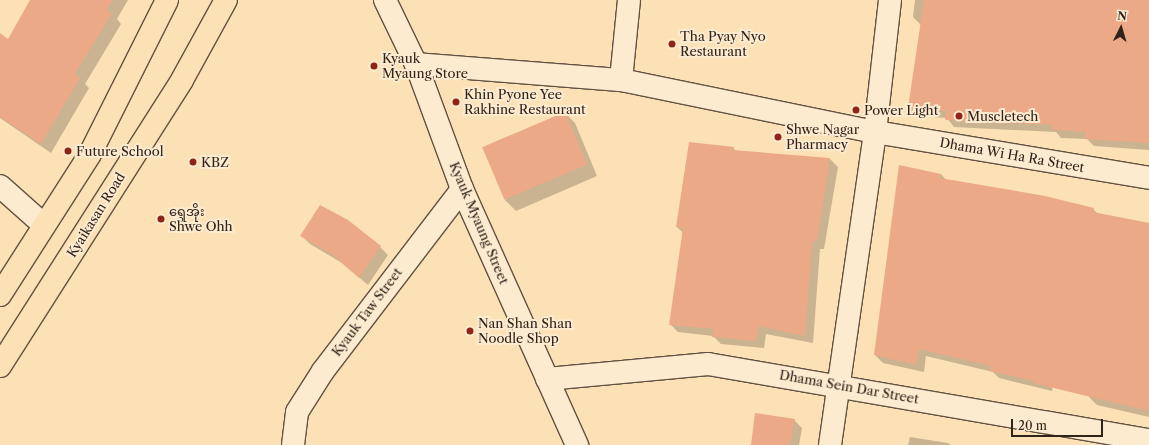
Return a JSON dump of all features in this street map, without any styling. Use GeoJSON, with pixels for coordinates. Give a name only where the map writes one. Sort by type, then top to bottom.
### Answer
{"type":"FeatureCollection","features":[{"type":"Feature","properties":{"kind":"main road"},"geometry":{"type":"LineString","coordinates":[[0,295],[90,154],[167,0]]}},
{"type":"Feature","properties":{"kind":"main road","name":"Kyaikasan Road"},"geometry":{"type":"LineString","coordinates":[[0,366],[182,80],[226,0]]}},
{"type":"Feature","properties":{"kind":"street","name":"Kyauk Myaung Street"},"geometry":{"type":"LineString","coordinates":[[385,0],[416,64],[462,189],[577,445]]}},
{"type":"Feature","properties":{"kind":"street"},"geometry":{"type":"LineString","coordinates":[[621,80],[629,0]]}},
{"type":"Feature","properties":{"kind":"street"},"geometry":{"type":"LineString","coordinates":[[830,445],[875,132],[890,0]]}},
{"type":"Feature","properties":{"kind":"street","name":"Dhama Wi Ha Ra Street"},"geometry":{"type":"LineString","coordinates":[[416,64],[621,80],[875,132],[1149,178]]}},
{"type":"Feature","properties":{"kind":"street"},"geometry":{"type":"LineString","coordinates":[[0,186],[44,225]]}},
{"type":"Feature","properties":{"kind":"street","name":"Kyauk Taw Street"},"geometry":{"type":"LineString","coordinates":[[293,445],[297,412],[323,370],[462,189]]}},
{"type":"Feature","properties":{"kind":"street","name":"Dhama Sein Dar Street"},"geometry":{"type":"LineString","coordinates":[[547,379],[708,364],[838,385],[1149,440]]}},
{"type":"Feature","properties":{"kind":"building"},"geometry":{"type":"Polygon","coordinates":[[[30,0],[113,0],[107,10],[112,13],[75,74],[80,78],[41,144],[0,117],[0,33],[8,39],[30,0]]]}},
{"type":"Feature","properties":{"kind":"building"},"geometry":{"type":"Polygon","coordinates":[[[924,0],[1149,0],[1149,143],[1085,139],[1086,132],[1052,130],[1053,125],[945,120],[947,111],[908,108],[924,0]]]}},
{"type":"Feature","properties":{"kind":"building"},"geometry":{"type":"Polygon","coordinates":[[[565,112],[587,164],[504,200],[482,147],[565,112]]]}},
{"type":"Feature","properties":{"kind":"building"},"geometry":{"type":"Polygon","coordinates":[[[689,142],[734,147],[733,150],[830,158],[817,242],[812,241],[805,336],[759,326],[756,341],[712,337],[714,329],[669,325],[683,228],[676,227],[689,142]]]}},
{"type":"Feature","properties":{"kind":"building"},"geometry":{"type":"Polygon","coordinates":[[[899,165],[941,174],[940,178],[1045,196],[1094,208],[1093,212],[1149,223],[1149,411],[1033,383],[1034,381],[990,371],[991,366],[919,349],[916,365],[874,355],[899,165]]]}},
{"type":"Feature","properties":{"kind":"building"},"geometry":{"type":"Polygon","coordinates":[[[320,205],[348,220],[381,246],[359,278],[333,255],[300,236],[320,205]]]}},
{"type":"Feature","properties":{"kind":"building"},"geometry":{"type":"Polygon","coordinates":[[[755,413],[795,419],[790,445],[751,445],[755,413]]]}},
{"type":"Feature","properties":{"kind":"place","name":"Tha Pyay Nyo Restaurant"},"geometry":{"type":"Point","coordinates":[672,44]}},
{"type":"Feature","properties":{"kind":"place","name":"Kyauk Myaung Store"},"geometry":{"type":"Point","coordinates":[374,66]}},
{"type":"Feature","properties":{"kind":"place","name":"Khin Pyone Yee Rakhine Restaurant"},"geometry":{"type":"Point","coordinates":[456,102]}},
{"type":"Feature","properties":{"kind":"place","name":"Power Light"},"geometry":{"type":"Point","coordinates":[856,110]}},
{"type":"Feature","properties":{"kind":"place","name":"Muscletech"},"geometry":{"type":"Point","coordinates":[959,116]}},
{"type":"Feature","properties":{"kind":"place","name":"Shwe Nagar Pharmacy"},"geometry":{"type":"Point","coordinates":[778,137]}},
{"type":"Feature","properties":{"kind":"place","name":"Future School"},"geometry":{"type":"Point","coordinates":[68,151]}},
{"type":"Feature","properties":{"kind":"place","name":"KBZ"},"geometry":{"type":"Point","coordinates":[193,162]}},
{"type":"Feature","properties":{"kind":"place","name":"ရွှေအိုး Shwe Ohh"},"geometry":{"type":"Point","coordinates":[161,219]}},
{"type":"Feature","properties":{"kind":"place","name":"Nan Shan Shan Noodle Shop"},"geometry":{"type":"Point","coordinates":[470,331]}}]}
